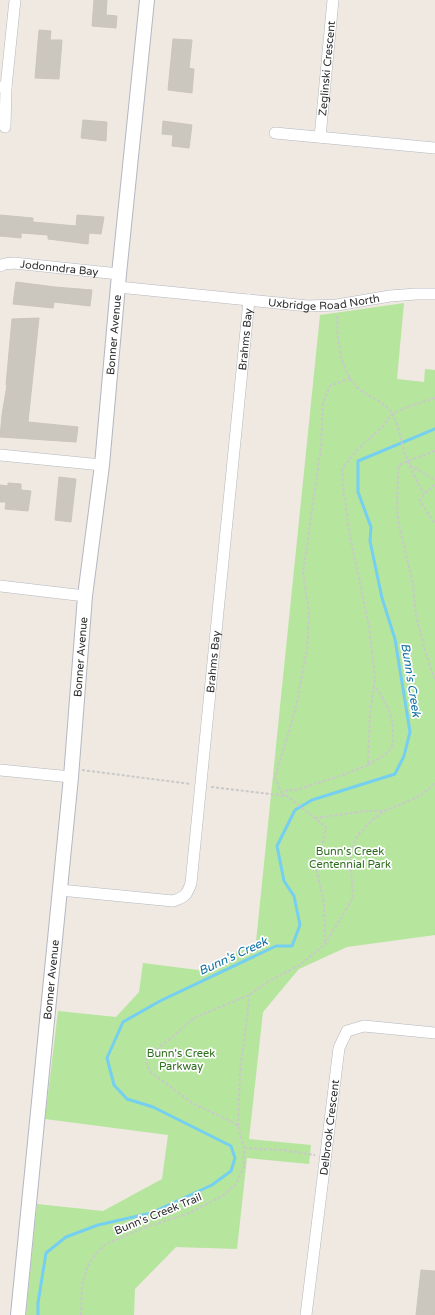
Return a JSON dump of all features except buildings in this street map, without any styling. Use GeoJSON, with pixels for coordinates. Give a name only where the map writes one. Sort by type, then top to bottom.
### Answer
{"type":"FeatureCollection","features":[{"type":"Feature","properties":{"kind":"street"},"geometry":{"type":"LineString","coordinates":[[5,127],[3,87],[15,0]]}},
{"type":"Feature","properties":{"kind":"street","name":"Bonner Avenue"},"geometry":{"type":"LineString","coordinates":[[18,1315],[71,773],[85,596],[102,465],[147,0]]}},
{"type":"Feature","properties":{"kind":"street","name":"Zeglinski Crescent"},"geometry":{"type":"LineString","coordinates":[[320,137],[333,0]]}},
{"type":"Feature","properties":{"kind":"street"},"geometry":{"type":"LineString","coordinates":[[275,133],[435,148]]}},
{"type":"Feature","properties":{"kind":"street","name":"Jodonndra Bay"},"geometry":{"type":"LineString","coordinates":[[0,266],[14,263],[119,280]]}},
{"type":"Feature","properties":{"kind":"street","name":"Uxbridge Road North"},"geometry":{"type":"LineString","coordinates":[[119,280],[249,300],[308,306],[337,305],[390,296],[435,294]]}},
{"type":"Feature","properties":{"kind":"street","name":"Brahms Bay"},"geometry":{"type":"LineString","coordinates":[[60,890],[173,901],[183,898],[188,892],[191,883],[249,300]]}},
{"type":"Feature","properties":{"kind":"street"},"geometry":{"type":"LineString","coordinates":[[0,455],[102,465]]}},
{"type":"Feature","properties":{"kind":"street"},"geometry":{"type":"LineString","coordinates":[[0,586],[85,596]]}},
{"type":"Feature","properties":{"kind":"street"},"geometry":{"type":"LineString","coordinates":[[0,770],[71,773]]}},
{"type":"Feature","properties":{"kind":"street","name":"Delbrook Crescent"},"geometry":{"type":"LineString","coordinates":[[306,1315],[339,1048],[347,1031],[364,1026],[435,1033]]}},
{"type":"Feature","properties":{"kind":"path"},"geometry":{"type":"LineString","coordinates":[[337,305],[338,342],[350,378],[361,391],[381,402],[392,414],[407,460],[424,494]]}},
{"type":"Feature","properties":{"kind":"path"},"geometry":{"type":"LineString","coordinates":[[283,796],[275,778],[296,707],[307,649],[309,612],[303,573],[321,447],[323,403],[330,386],[350,378]]}},
{"type":"Feature","properties":{"kind":"path"},"geometry":{"type":"LineString","coordinates":[[368,765],[370,713],[375,679],[369,627],[350,536],[342,469],[356,451],[383,426],[392,414],[435,398]]}},
{"type":"Feature","properties":{"kind":"path"},"geometry":{"type":"LineString","coordinates":[[435,451],[407,460],[399,465],[397,510],[399,525],[413,584],[416,616],[435,680]]}},
{"type":"Feature","properties":{"kind":"path"},"geometry":{"type":"LineString","coordinates":[[410,465],[435,480]]}},
{"type":"Feature","properties":{"kind":"path"},"geometry":{"type":"LineString","coordinates":[[435,485],[424,494],[420,501],[435,524]]}},
{"type":"Feature","properties":{"kind":"path"},"geometry":{"type":"LineString","coordinates":[[283,796],[287,790],[302,788],[368,765],[383,756],[391,747],[394,727],[391,714],[374,684]]}},
{"type":"Feature","properties":{"kind":"path"},"geometry":{"type":"LineString","coordinates":[[71,773],[287,796],[326,827],[317,872],[324,903],[325,944]]}},
{"type":"Feature","properties":{"kind":"path"},"geometry":{"type":"LineString","coordinates":[[238,1126],[192,1103],[148,1071],[146,1059],[194,1018],[249,995],[269,981],[300,965],[325,944],[353,898],[350,856],[357,836],[372,820],[384,812],[418,797],[435,782]]}},
{"type":"Feature","properties":{"kind":"path"},"geometry":{"type":"LineString","coordinates":[[315,818],[366,811],[384,812]]}},
{"type":"Feature","properties":{"kind":"path","name":"Bunn's Creek Trail"},"geometry":{"type":"LineString","coordinates":[[82,1315],[82,1285],[87,1268],[92,1259],[104,1245],[144,1228],[189,1213],[224,1195],[236,1184],[244,1167],[244,1148],[238,1126],[240,1072],[249,995]]}},
{"type":"Feature","properties":{"kind":"path"},"geometry":{"type":"LineString","coordinates":[[244,1148],[282,1150],[326,1157]]}},
{"type":"Feature","properties":{"kind":"green space","name":"Bunn's Creek Centennial Park"},"geometry":{"type":"Polygon","coordinates":[[[404,303],[397,379],[424,382],[425,369],[435,370],[435,935],[347,947],[299,969],[263,1012],[249,1139],[311,1145],[309,1164],[247,1158],[237,1249],[176,1247],[135,1289],[134,1315],[26,1315],[37,1204],[103,1211],[162,1179],[168,1135],[45,1119],[58,1011],[116,1017],[139,992],[143,963],[198,970],[256,942],[320,315],[404,303]]]}},
{"type":"Feature","properties":{"kind":"waterway","name":"Bunn's Creek"},"geometry":{"type":"LineString","coordinates":[[38,1315],[38,1303],[46,1253],[66,1237],[98,1225],[151,1213],[212,1185],[231,1171],[235,1158],[231,1146],[153,1107],[127,1099],[114,1085],[107,1058],[123,1022],[160,1001],[276,946],[292,946],[300,925],[294,896],[284,881],[277,846],[295,810],[312,800],[395,774],[404,756],[410,732],[395,639],[382,598],[370,541],[371,527],[358,492],[358,461],[435,429]]}},
{"type":"Feature","properties":{"kind":"park label","name":"Bunn's Creek Parkway"},"geometry":{"type":"Point","coordinates":[181,1059]}}]}
